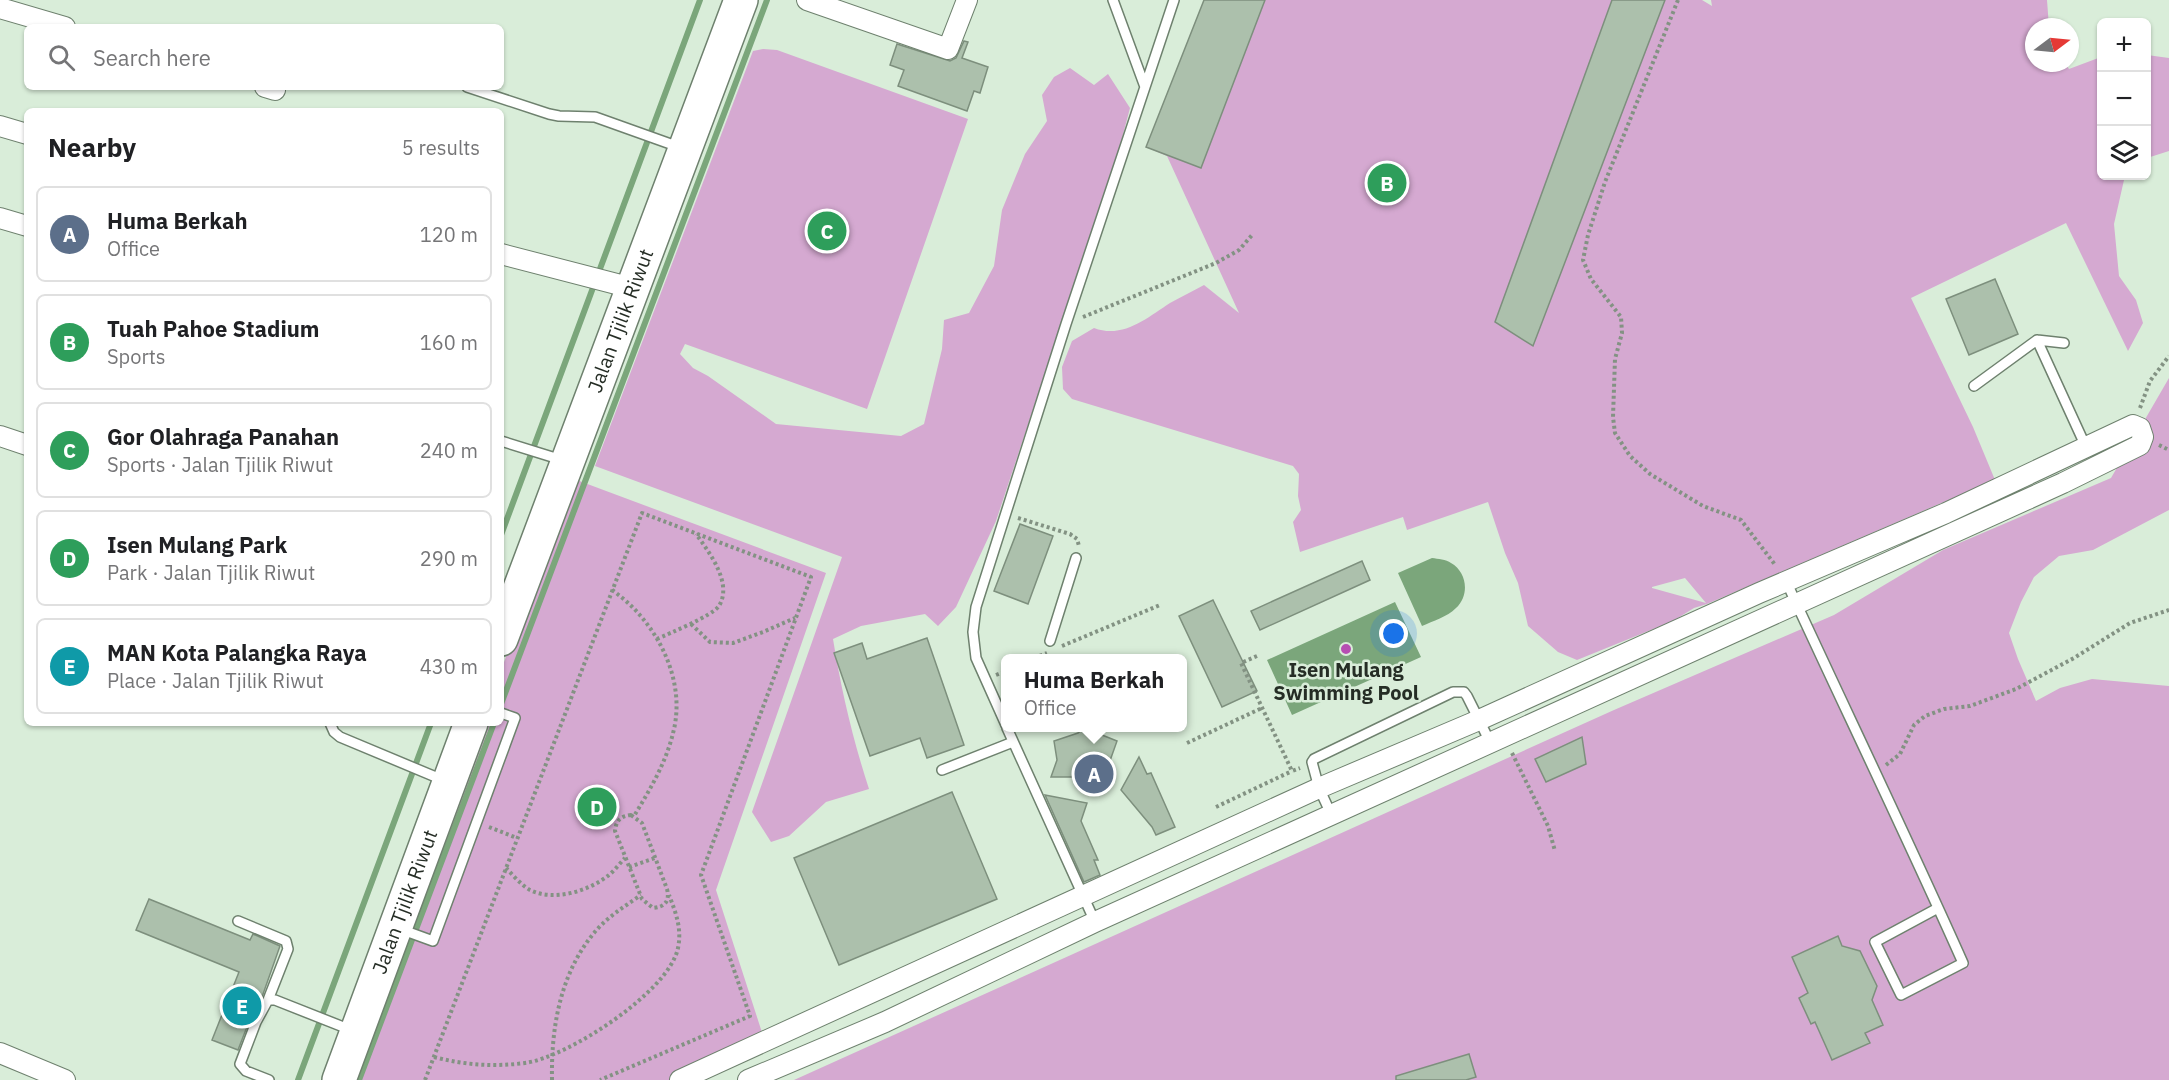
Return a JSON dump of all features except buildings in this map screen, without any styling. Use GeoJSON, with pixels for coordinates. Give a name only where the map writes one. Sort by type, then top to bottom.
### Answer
{"type":"FeatureCollection","features":[{"type":"Feature","properties":{"kind":"highway","name":"Jalan Tjilik Riwut"},"geometry":{"type":"LineString","coordinates":[[504,627],[741,0]]}},
{"type":"Feature","properties":{"kind":"highway","name":"Jalan Tjilik Riwut"},"geometry":{"type":"LineString","coordinates":[[339,1080],[470,726]]}},
{"type":"Feature","properties":{"kind":"street"},"geometry":{"type":"LineString","coordinates":[[807,0],[948,49],[967,0]]}},
{"type":"Feature","properties":{"kind":"street"},"geometry":{"type":"LineString","coordinates":[[0,8],[55,24]]}},
{"type":"Feature","properties":{"kind":"street"},"geometry":{"type":"LineString","coordinates":[[0,126],[24,133]]}},
{"type":"Feature","properties":{"kind":"street"},"geometry":{"type":"LineString","coordinates":[[0,218],[24,225]]}},
{"type":"Feature","properties":{"kind":"street"},"geometry":{"type":"LineString","coordinates":[[504,255],[632,288]]}},
{"type":"Feature","properties":{"kind":"street"},"geometry":{"type":"LineString","coordinates":[[680,1080],[1082,894],[1319,788],[1479,720],[1786,581],[1946,513],[2133,425],[2140,428],[2143,436],[2140,445],[2063,483],[1331,814],[1095,922],[885,1022],[748,1080]]}},
{"type":"Feature","properties":{"kind":"street"},"geometry":{"type":"LineString","coordinates":[[0,436],[24,444]]}},
{"type":"Feature","properties":{"kind":"street"},"geometry":{"type":"LineString","coordinates":[[0,1053],[65,1080]]}},
{"type":"Feature","properties":{"kind":"lane"},"geometry":{"type":"LineString","coordinates":[[1113,0],[1145,87]]}},
{"type":"Feature","properties":{"kind":"lane"},"geometry":{"type":"LineString","coordinates":[[1001,715],[976,658],[973,632],[976,607],[1066,324],[1174,0]]}},
{"type":"Feature","properties":{"kind":"lane"},"geometry":{"type":"LineString","coordinates":[[475,90],[559,117],[595,117],[684,149]]}},
{"type":"Feature","properties":{"kind":"lane"},"geometry":{"type":"LineString","coordinates":[[1974,386],[2037,340],[2064,343]]}},
{"type":"Feature","properties":{"kind":"lane"},"geometry":{"type":"LineString","coordinates":[[2037,340],[2086,447]]}},
{"type":"Feature","properties":{"kind":"lane"},"geometry":{"type":"LineString","coordinates":[[504,442],[567,462]]}},
{"type":"Feature","properties":{"kind":"lane"},"geometry":{"type":"LineString","coordinates":[[1050,642],[1076,558]]}},
{"type":"Feature","properties":{"kind":"lane"},"geometry":{"type":"LineString","coordinates":[[1786,581],[1874,769],[1938,908],[1963,963],[1900,995],[1875,942],[1938,908]]}},
{"type":"Feature","properties":{"kind":"lane"},"geometry":{"type":"LineString","coordinates":[[1331,814],[1319,788],[1312,762],[1317,757],[1457,691],[1464,692],[1479,720],[1497,739]]}},
{"type":"Feature","properties":{"kind":"lane"},"geometry":{"type":"LineString","coordinates":[[395,927],[433,941],[515,718],[504,714]]}},
{"type":"Feature","properties":{"kind":"lane"},"geometry":{"type":"LineString","coordinates":[[331,726],[340,737],[449,783]]}},
{"type":"Feature","properties":{"kind":"lane"},"geometry":{"type":"LineString","coordinates":[[1009,732],[1095,922]]}},
{"type":"Feature","properties":{"kind":"lane"},"geometry":{"type":"LineString","coordinates":[[942,770],[1013,742]]}},
{"type":"Feature","properties":{"kind":"lane"},"geometry":{"type":"LineString","coordinates":[[238,921],[286,941],[288,949],[240,1064],[246,1071],[269,1080]]}},
{"type":"Feature","properties":{"kind":"lane"},"geometry":{"type":"LineString","coordinates":[[268,1000],[275,1000],[356,1032]]}},
{"type":"Feature","properties":{"kind":"path"},"geometry":{"type":"LineString","coordinates":[[1678,0],[1605,182],[1588,235],[1583,260],[1591,279],[1622,317],[1622,333],[1613,389],[1615,433],[1630,456],[1650,474],[1703,506],[1741,520],[1761,544],[1786,581]]}},
{"type":"Feature","properties":{"kind":"path"},"geometry":{"type":"LineString","coordinates":[[1066,324],[1216,263],[1239,250],[1253,234]]}},
{"type":"Feature","properties":{"kind":"path"},"geometry":{"type":"LineString","coordinates":[[2137,426],[2140,405],[2150,381],[2169,356]]}},
{"type":"Feature","properties":{"kind":"path"},"geometry":{"type":"LineString","coordinates":[[425,1080],[642,513],[811,577],[701,875],[750,1016],[600,1080]]}},
{"type":"Feature","properties":{"kind":"path"},"geometry":{"type":"LineString","coordinates":[[1006,515],[1070,534],[1077,539],[1079,546],[1076,558]]}},
{"type":"Feature","properties":{"kind":"path"},"geometry":{"type":"LineString","coordinates":[[657,639],[691,624],[718,608],[723,593],[720,574],[711,554],[695,533]]}},
{"type":"Feature","properties":{"kind":"path"},"geometry":{"type":"LineString","coordinates":[[612,590],[629,601],[657,639],[668,662],[676,689],[675,727],[661,771],[634,816]]}},
{"type":"Feature","properties":{"kind":"path"},"geometry":{"type":"LineString","coordinates":[[1044,654],[1160,605]]}},
{"type":"Feature","properties":{"kind":"path"},"geometry":{"type":"LineString","coordinates":[[1874,769],[1889,764],[1900,754],[1914,725],[1925,716],[1944,709],[1971,706],[2016,689],[2074,658],[2130,623],[2169,610]]}},
{"type":"Feature","properties":{"kind":"path"},"geometry":{"type":"LineString","coordinates":[[691,624],[710,642],[733,643],[796,618]]}},
{"type":"Feature","properties":{"kind":"path"},"geometry":{"type":"LineString","coordinates":[[1257,656],[1241,663],[1292,771]]}},
{"type":"Feature","properties":{"kind":"path"},"geometry":{"type":"LineString","coordinates":[[1187,743],[1263,708]]}},
{"type":"Feature","properties":{"kind":"path"},"geometry":{"type":"LineString","coordinates":[[1497,739],[1548,826],[1556,851]]}},
{"type":"Feature","properties":{"kind":"path"},"geometry":{"type":"LineString","coordinates":[[1216,807],[1312,762]]}},
{"type":"Feature","properties":{"kind":"path"},"geometry":{"type":"LineString","coordinates":[[434,1057],[482,1066],[528,1063],[565,1050],[607,1025],[650,991],[668,972],[678,950],[680,932],[677,915],[642,823],[634,816],[620,818],[615,825],[615,831],[647,905],[652,908],[664,905],[669,895]]}},
{"type":"Feature","properties":{"kind":"path"},"geometry":{"type":"LineString","coordinates":[[477,823],[517,838]]}},
{"type":"Feature","properties":{"kind":"path"},"geometry":{"type":"LineString","coordinates":[[506,867],[518,881],[531,890],[549,895],[566,894],[590,886],[609,875],[625,858]]}},
{"type":"Feature","properties":{"kind":"path"},"geometry":{"type":"LineString","coordinates":[[629,867],[655,858]]}},
{"type":"Feature","properties":{"kind":"path"},"geometry":{"type":"LineString","coordinates":[[552,1080],[551,1054],[558,1008],[568,976],[580,952],[595,931],[613,914],[641,895]]}},
{"type":"Feature","properties":{"kind":"shaded area"},"geometry":{"type":"Polygon","coordinates":[[[1204,0],[1702,0],[1712,6],[1711,0],[2047,0],[2048,18],[2025,18],[2025,72],[2079,72],[2079,65],[2097,58],[2097,180],[2124,180],[2114,224],[2119,276],[2136,300],[2143,323],[2128,351],[2066,223],[1911,298],[1973,427],[1995,480],[1707,604],[1694,608],[1673,621],[1577,660],[1558,652],[1528,626],[1518,583],[1488,502],[1407,530],[1403,517],[1300,552],[1293,522],[1301,510],[1298,496],[1299,474],[1293,466],[1072,399],[1063,389],[1062,367],[1072,341],[1094,328],[1105,331],[1125,329],[1204,285],[1239,313],[1167,156],[1146,147],[1204,0]],[[1685,578],[1652,588],[1706,603],[1685,578]]]}},
{"type":"Feature","properties":{"kind":"shaded area"},"geometry":{"type":"Polygon","coordinates":[[[777,50],[968,119],[867,409],[685,344],[680,354],[693,368],[776,424],[901,436],[924,424],[942,349],[944,320],[969,313],[994,266],[1002,210],[1025,154],[1047,121],[1042,95],[1054,77],[1070,68],[1094,85],[1108,74],[1130,108],[1117,157],[996,521],[956,607],[938,626],[925,614],[861,626],[833,639],[848,714],[869,789],[826,802],[789,836],[771,842],[752,812],[842,557],[595,466],[753,51],[777,50]]]}},
{"type":"Feature","properties":{"kind":"shaded area"},"geometry":{"type":"Polygon","coordinates":[[[2151,56],[2169,58],[2169,151],[2151,157],[2151,56]]]}},
{"type":"Feature","properties":{"kind":"shaded area"},"geometry":{"type":"Polygon","coordinates":[[[2169,378],[2169,510],[2093,550],[2059,556],[2034,577],[2009,633],[2036,701],[2060,688],[2092,679],[2169,686],[2169,1080],[794,1080],[1614,710],[1834,615],[1943,550],[2111,478],[2169,378]]]}},
{"type":"Feature","properties":{"kind":"shaded area"},"geometry":{"type":"Polygon","coordinates":[[[574,479],[826,573],[716,890],[767,1048],[699,1080],[344,1080],[480,726],[504,726],[504,662],[574,479]]]}},
{"type":"Feature","properties":{"kind":"shaded area"},"geometry":{"type":"Polygon","coordinates":[[[1432,558],[1447,561],[1456,567],[1463,578],[1465,590],[1460,603],[1452,611],[1422,626],[1398,573],[1432,558]]]}},
{"type":"Feature","properties":{"kind":"shaded area"},"geometry":{"type":"Polygon","coordinates":[[[1395,602],[1421,657],[1292,715],[1267,660],[1395,602]]]}},
{"type":"Feature","properties":{"kind":"waterway"},"geometry":{"type":"LineString","coordinates":[[504,527],[700,0]]}},
{"type":"Feature","properties":{"kind":"waterway"},"geometry":{"type":"LineString","coordinates":[[504,696],[767,0]]}},
{"type":"Feature","properties":{"kind":"waterway"},"geometry":{"type":"LineString","coordinates":[[298,1080],[430,726]]}},
{"type":"Feature","properties":{"kind":"waterway"},"geometry":{"type":"LineString","coordinates":[[359,1080],[493,726]]}},
{"type":"Feature","properties":{"kind":"place","name":"Tuah Pahoe Stadium"},"geometry":{"type":"Point","coordinates":[1387,183]}},
{"type":"Feature","properties":{"kind":"place","name":"Gor Olahraga Panahan"},"geometry":{"type":"Point","coordinates":[827,231]}},
{"type":"Feature","properties":{"kind":"place","name":"Isen Mulang Swimming Pool"},"geometry":{"type":"Point","coordinates":[1346,649]}},
{"type":"Feature","properties":{"kind":"place","name":"Huma Berkah"},"geometry":{"type":"Point","coordinates":[1094,774]}},
{"type":"Feature","properties":{"kind":"place","name":"Isen Mulang Park"},"geometry":{"type":"Point","coordinates":[597,807]}},
{"type":"Feature","properties":{"kind":"place","name":"MAN Kota Palangka Raya"},"geometry":{"type":"Point","coordinates":[242,1006]}}]}
